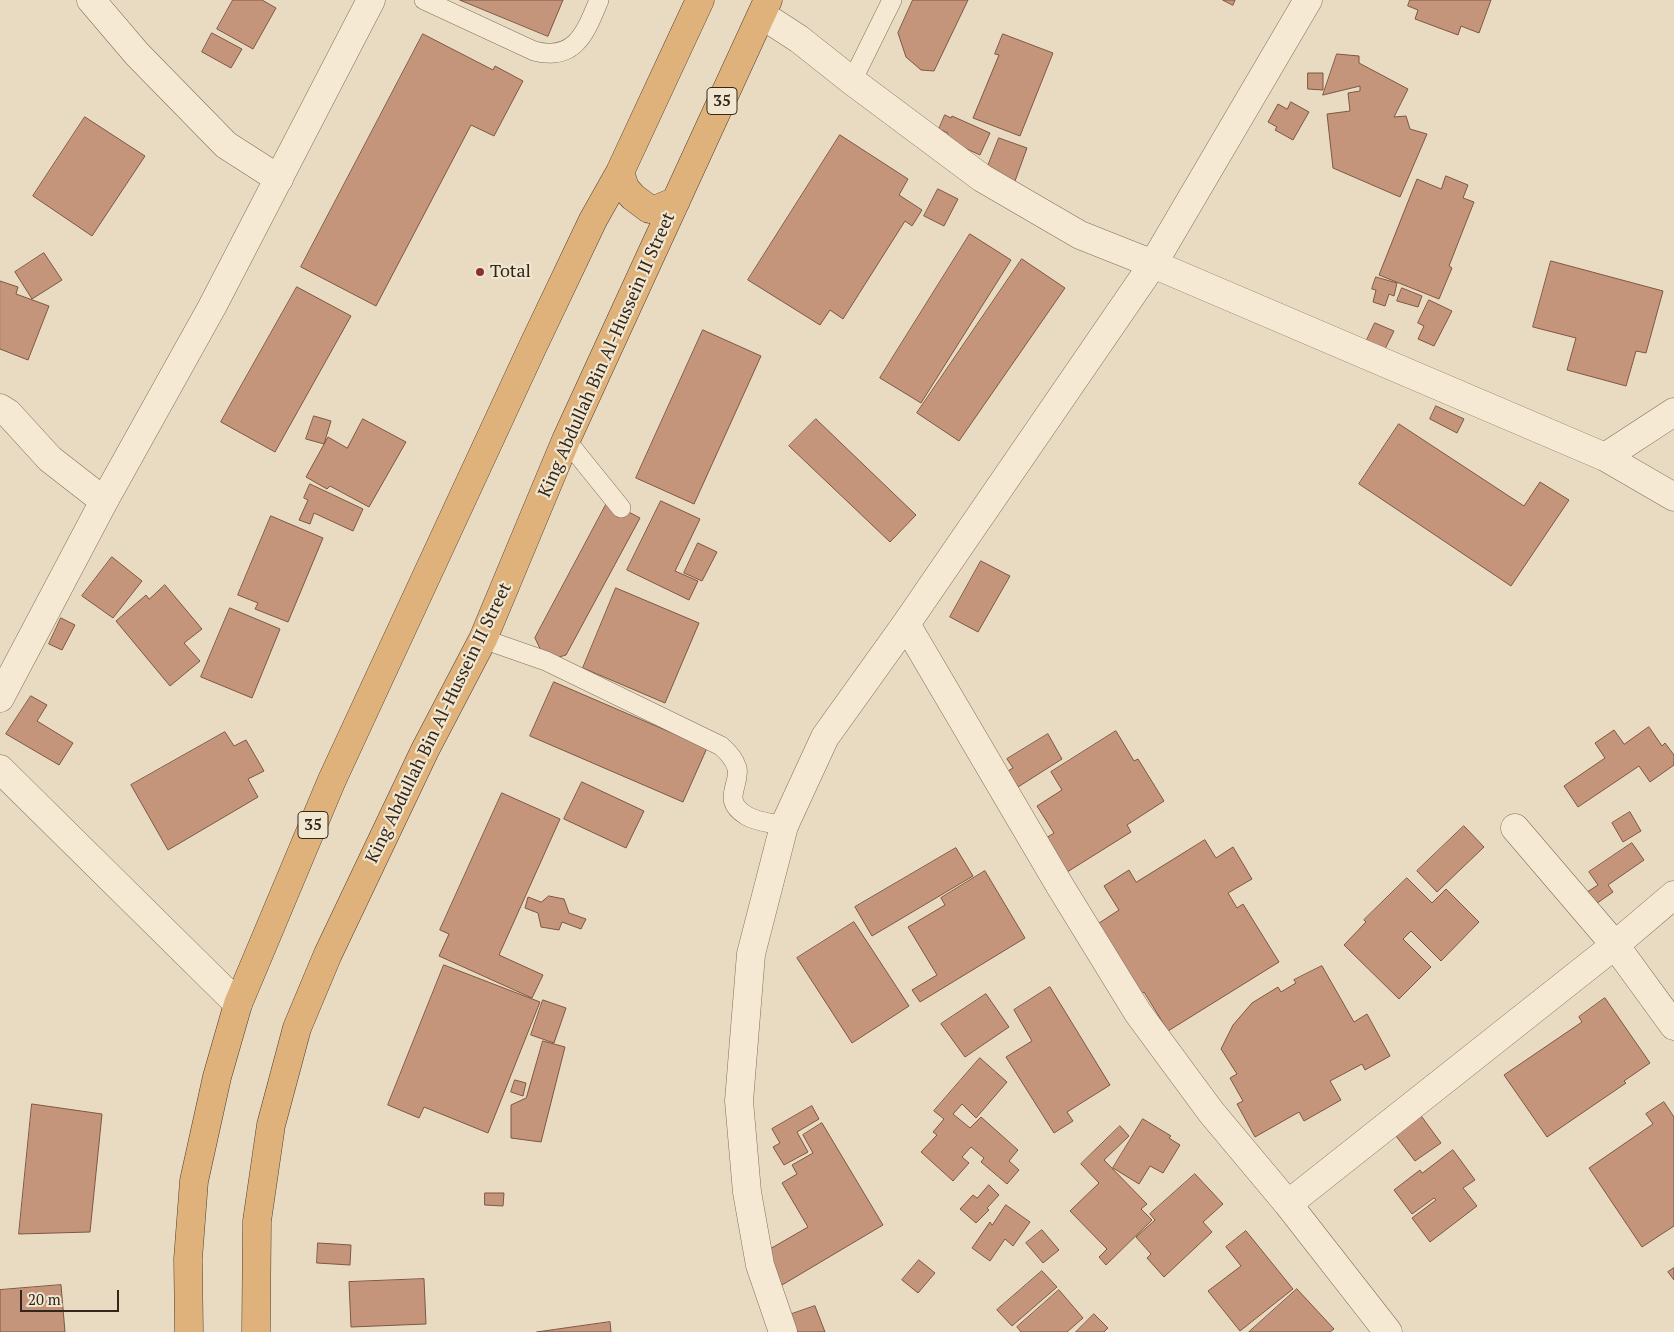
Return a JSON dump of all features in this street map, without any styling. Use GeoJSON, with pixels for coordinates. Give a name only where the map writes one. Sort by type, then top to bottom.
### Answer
{"type":"FeatureCollection","features":[{"type":"Feature","properties":{"kind":"highway","name":"35"},"geometry":{"type":"LineString","coordinates":[[189,1332],[188,1259],[194,1181],[217,1077],[238,1004],[332,780],[546,319],[593,220],[620,172],[700,0]]}},
{"type":"Feature","properties":{"kind":"highway","name":"King Abdullah Bin Al-Hussein II Street"},"geometry":{"type":"LineString","coordinates":[[256,1332],[257,1221],[271,1125],[297,1028],[328,954],[425,750],[484,639],[566,440],[765,7]]}},
{"type":"Feature","properties":{"kind":"highway"},"geometry":{"type":"LineString","coordinates":[[620,172],[626,188],[633,197],[649,209],[657,209],[676,202]]}},
{"type":"Feature","properties":{"kind":"street"},"geometry":{"type":"LineString","coordinates":[[91,0],[137,54],[226,145],[279,179]]}},
{"type":"Feature","properties":{"kind":"street"},"geometry":{"type":"LineString","coordinates":[[0,698],[104,501],[212,307],[370,0]]}},
{"type":"Feature","properties":{"kind":"street"},"geometry":{"type":"LineString","coordinates":[[783,1332],[759,1256],[747,1192],[739,1102],[751,954],[784,826],[825,737],[906,624],[1153,264],[1308,0]]}},
{"type":"Feature","properties":{"kind":"street"},"geometry":{"type":"LineString","coordinates":[[765,7],[799,38],[852,81],[945,151],[998,187],[1080,235],[1153,264],[1605,457],[1674,497]]}},
{"type":"Feature","properties":{"kind":"street"},"geometry":{"type":"LineString","coordinates":[[0,408],[8,413],[50,459],[104,501]]}},
{"type":"Feature","properties":{"kind":"street"},"geometry":{"type":"LineString","coordinates":[[1605,457],[1674,412]]}},
{"type":"Feature","properties":{"kind":"street"},"geometry":{"type":"LineString","coordinates":[[906,624],[1060,886],[1138,1013],[1211,1112],[1288,1204],[1388,1332]]}},
{"type":"Feature","properties":{"kind":"street"},"geometry":{"type":"LineString","coordinates":[[0,769],[238,1004]]}},
{"type":"Feature","properties":{"kind":"street"},"geometry":{"type":"LineString","coordinates":[[1515,828],[1615,945],[1674,1026]]}},
{"type":"Feature","properties":{"kind":"street"},"geometry":{"type":"LineString","coordinates":[[1288,1204],[1615,945],[1674,895]]}},
{"type":"Feature","properties":{"kind":"lane"},"geometry":{"type":"LineString","coordinates":[[424,0],[534,52],[557,54],[574,46],[584,34],[599,0]]}},
{"type":"Feature","properties":{"kind":"lane"},"geometry":{"type":"LineString","coordinates":[[852,81],[892,0]]}},
{"type":"Feature","properties":{"kind":"lane"},"geometry":{"type":"LineString","coordinates":[[566,440],[621,508]]}},
{"type":"Feature","properties":{"kind":"lane"},"geometry":{"type":"LineString","coordinates":[[484,639],[546,661],[722,746],[731,755],[737,770],[732,794],[737,808],[748,817],[784,826]]}},
{"type":"Feature","properties":{"kind":"building"},"geometry":{"type":"Polygon","coordinates":[[[233,0],[262,0],[276,8],[253,49],[217,29],[233,0]]]}},
{"type":"Feature","properties":{"kind":"building"},"geometry":{"type":"Polygon","coordinates":[[[460,0],[563,0],[548,36],[460,0]]]}},
{"type":"Feature","properties":{"kind":"building"},"geometry":{"type":"Polygon","coordinates":[[[913,0],[968,0],[934,71],[921,70],[906,57],[898,33],[913,0]]]}},
{"type":"Feature","properties":{"kind":"building"},"geometry":{"type":"Polygon","coordinates":[[[1223,0],[1235,0],[1233,5],[1223,0]]]}},
{"type":"Feature","properties":{"kind":"building"},"geometry":{"type":"Polygon","coordinates":[[[1410,0],[1491,0],[1479,33],[1461,26],[1458,35],[1415,19],[1418,10],[1408,6],[1410,0]]]}},
{"type":"Feature","properties":{"kind":"building"},"geometry":{"type":"Polygon","coordinates":[[[212,33],[242,49],[231,68],[202,52],[212,33]]]}},
{"type":"Feature","properties":{"kind":"building"},"geometry":{"type":"Polygon","coordinates":[[[423,34],[493,70],[495,66],[523,81],[494,136],[471,125],[376,306],[301,267],[423,34]]]}},
{"type":"Feature","properties":{"kind":"building"},"geometry":{"type":"Polygon","coordinates":[[[1003,34],[1053,53],[1020,136],[973,118],[999,55],[995,54],[1003,34]]]}},
{"type":"Feature","properties":{"kind":"building"},"geometry":{"type":"Polygon","coordinates":[[[1337,54],[1359,56],[1359,63],[1408,89],[1394,117],[1406,116],[1410,129],[1427,134],[1400,197],[1333,168],[1327,114],[1350,111],[1348,93],[1360,91],[1360,86],[1323,95],[1337,54]]]}},
{"type":"Feature","properties":{"kind":"building"},"geometry":{"type":"Polygon","coordinates":[[[1308,73],[1323,73],[1323,90],[1308,89],[1308,73]]]}},
{"type":"Feature","properties":{"kind":"building"},"geometry":{"type":"Polygon","coordinates":[[[1291,102],[1309,112],[1293,140],[1275,130],[1277,127],[1268,122],[1278,104],[1287,109],[1291,102]]]}},
{"type":"Feature","properties":{"kind":"building"},"geometry":{"type":"Polygon","coordinates":[[[945,115],[951,118],[952,116],[990,133],[980,155],[945,139],[948,133],[939,129],[945,115]]]}},
{"type":"Feature","properties":{"kind":"building"},"geometry":{"type":"Polygon","coordinates":[[[85,117],[145,156],[92,236],[33,196],[85,117]]]}},
{"type":"Feature","properties":{"kind":"building"},"geometry":{"type":"Polygon","coordinates":[[[840,135],[908,179],[899,195],[922,210],[912,226],[905,221],[843,319],[830,310],[820,325],[748,280],[840,135]]]}},
{"type":"Feature","properties":{"kind":"building"},"geometry":{"type":"Polygon","coordinates":[[[999,138],[1027,148],[1015,181],[986,171],[999,138]]]}},
{"type":"Feature","properties":{"kind":"building"},"geometry":{"type":"Polygon","coordinates":[[[1446,176],[1468,185],[1463,198],[1474,202],[1449,266],[1452,268],[1439,299],[1379,275],[1417,179],[1441,189],[1446,176]]]}},
{"type":"Feature","properties":{"kind":"building"},"geometry":{"type":"Polygon","coordinates":[[[938,189],[958,199],[944,226],[924,216],[938,189]]]}},
{"type":"Feature","properties":{"kind":"building"},"geometry":{"type":"Polygon","coordinates":[[[970,234],[1011,260],[921,403],[880,378],[970,234]]]}},
{"type":"Feature","properties":{"kind":"building"},"geometry":{"type":"Polygon","coordinates":[[[44,253],[62,280],[32,299],[15,272],[44,253]]]}},
{"type":"Feature","properties":{"kind":"building"},"geometry":{"type":"Polygon","coordinates":[[[1022,259],[1065,288],[959,441],[917,413],[1022,259]]]}},
{"type":"Feature","properties":{"kind":"building"},"geometry":{"type":"Polygon","coordinates":[[[1551,261],[1663,291],[1646,353],[1636,351],[1626,386],[1567,370],[1576,338],[1533,327],[1551,261]]]}},
{"type":"Feature","properties":{"kind":"building"},"geometry":{"type":"Polygon","coordinates":[[[1376,277],[1397,283],[1394,296],[1389,294],[1385,306],[1373,302],[1376,290],[1372,289],[1376,277]]]}},
{"type":"Feature","properties":{"kind":"building"},"geometry":{"type":"Polygon","coordinates":[[[0,281],[18,287],[16,294],[49,306],[28,360],[0,349],[0,281]]]}},
{"type":"Feature","properties":{"kind":"building"},"geometry":{"type":"Polygon","coordinates":[[[297,287],[351,316],[275,452],[221,422],[297,287]]]}},
{"type":"Feature","properties":{"kind":"building"},"geometry":{"type":"Polygon","coordinates":[[[1402,288],[1422,296],[1418,307],[1397,301],[1402,288]]]}},
{"type":"Feature","properties":{"kind":"building"},"geometry":{"type":"Polygon","coordinates":[[[1429,300],[1452,311],[1434,346],[1418,339],[1424,326],[1418,323],[1429,300]]]}},
{"type":"Feature","properties":{"kind":"building"},"geometry":{"type":"Polygon","coordinates":[[[1375,323],[1394,331],[1383,353],[1365,344],[1375,323]]]}},
{"type":"Feature","properties":{"kind":"building"},"geometry":{"type":"Polygon","coordinates":[[[703,330],[761,356],[694,504],[636,478],[703,330]]]}},
{"type":"Feature","properties":{"kind":"building"},"geometry":{"type":"Polygon","coordinates":[[[1436,406],[1464,419],[1457,433],[1430,419],[1436,406]]]}},
{"type":"Feature","properties":{"kind":"building"},"geometry":{"type":"Polygon","coordinates":[[[314,416],[331,421],[324,444],[306,439],[314,416]]]}},
{"type":"Feature","properties":{"kind":"building"},"geometry":{"type":"Polygon","coordinates":[[[363,419],[406,442],[369,507],[330,486],[327,489],[306,477],[328,437],[347,448],[363,419]]]}},
{"type":"Feature","properties":{"kind":"building"},"geometry":{"type":"Polygon","coordinates":[[[816,419],[916,515],[890,542],[789,446],[816,419]]]}},
{"type":"Feature","properties":{"kind":"building"},"geometry":{"type":"Polygon","coordinates":[[[1399,424],[1524,506],[1540,482],[1569,500],[1511,586],[1359,484],[1399,424]]]}},
{"type":"Feature","properties":{"kind":"building"},"geometry":{"type":"Polygon","coordinates":[[[310,484],[363,509],[353,531],[314,513],[310,524],[299,520],[308,500],[304,498],[310,484]]]}},
{"type":"Feature","properties":{"kind":"building"},"geometry":{"type":"Polygon","coordinates":[[[608,501],[640,518],[566,655],[546,661],[535,638],[608,501]]]}},
{"type":"Feature","properties":{"kind":"building"},"geometry":{"type":"Polygon","coordinates":[[[661,501],[700,519],[675,571],[698,581],[689,600],[627,570],[661,501]]]}},
{"type":"Feature","properties":{"kind":"building"},"geometry":{"type":"Polygon","coordinates":[[[271,516],[323,538],[288,622],[255,609],[258,603],[238,595],[271,516]]]}},
{"type":"Feature","properties":{"kind":"building"},"geometry":{"type":"Polygon","coordinates":[[[698,543],[717,552],[702,581],[684,573],[698,543]]]}},
{"type":"Feature","properties":{"kind":"building"},"geometry":{"type":"Polygon","coordinates":[[[112,557],[142,581],[113,618],[82,596],[112,557]]]}},
{"type":"Feature","properties":{"kind":"building"},"geometry":{"type":"Polygon","coordinates":[[[981,561],[1010,576],[978,632],[950,617],[981,561]]]}},
{"type":"Feature","properties":{"kind":"building"},"geometry":{"type":"Polygon","coordinates":[[[165,585],[202,629],[184,643],[200,661],[170,686],[116,621],[146,595],[149,599],[165,585]]]}},
{"type":"Feature","properties":{"kind":"building"},"geometry":{"type":"Polygon","coordinates":[[[616,588],[699,623],[665,703],[583,668],[616,588]]]}},
{"type":"Feature","properties":{"kind":"building"},"geometry":{"type":"Polygon","coordinates":[[[230,608],[280,629],[252,698],[201,677],[230,608]]]}},
{"type":"Feature","properties":{"kind":"building"},"geometry":{"type":"Polygon","coordinates":[[[61,618],[75,625],[62,650],[49,644],[61,618]]]}},
{"type":"Feature","properties":{"kind":"building"},"geometry":{"type":"Polygon","coordinates":[[[554,682],[707,748],[683,802],[530,736],[554,682]]]}},
{"type":"Feature","properties":{"kind":"building"},"geometry":{"type":"Polygon","coordinates":[[[31,696],[47,705],[37,721],[73,743],[59,765],[6,734],[31,696]]]}},
{"type":"Feature","properties":{"kind":"building"},"geometry":{"type":"Polygon","coordinates":[[[1649,727],[1662,746],[1665,743],[1674,755],[1674,765],[1650,782],[1639,766],[1578,807],[1564,786],[1605,758],[1595,743],[1614,730],[1624,744],[1649,727]]]}},
{"type":"Feature","properties":{"kind":"building"},"geometry":{"type":"Polygon","coordinates":[[[1116,731],[1134,761],[1138,759],[1164,801],[1127,825],[1131,832],[1064,874],[1043,840],[1054,833],[1037,806],[1062,790],[1051,772],[1116,731]]]}},
{"type":"Feature","properties":{"kind":"building"},"geometry":{"type":"Polygon","coordinates":[[[225,732],[234,746],[246,740],[264,771],[248,779],[258,797],[168,850],[131,785],[225,732]]]}},
{"type":"Feature","properties":{"kind":"building"},"geometry":{"type":"Polygon","coordinates":[[[1048,734],[1062,759],[1018,787],[1008,771],[1013,768],[1007,759],[1048,734]]]}},
{"type":"Feature","properties":{"kind":"building"},"geometry":{"type":"Polygon","coordinates":[[[582,782],[644,811],[626,848],[564,819],[582,782]]]}},
{"type":"Feature","properties":{"kind":"building"},"geometry":{"type":"Polygon","coordinates":[[[502,793],[560,819],[499,955],[543,975],[532,998],[439,956],[449,934],[440,930],[502,793]]]}},
{"type":"Feature","properties":{"kind":"building"},"geometry":{"type":"Polygon","coordinates":[[[1630,812],[1641,831],[1623,842],[1612,823],[1630,812]]]}},
{"type":"Feature","properties":{"kind":"building"},"geometry":{"type":"Polygon","coordinates":[[[1464,826],[1484,847],[1437,892],[1417,871],[1464,826]]]}},
{"type":"Feature","properties":{"kind":"building"},"geometry":{"type":"Polygon","coordinates":[[[1205,840],[1216,858],[1233,847],[1252,879],[1228,893],[1237,908],[1243,904],[1279,962],[1168,1031],[1144,992],[1140,996],[1096,925],[1119,910],[1104,886],[1129,870],[1136,882],[1205,840]]]}},
{"type":"Feature","properties":{"kind":"building"},"geometry":{"type":"Polygon","coordinates":[[[1632,843],[1644,860],[1608,885],[1613,892],[1593,906],[1584,894],[1598,885],[1589,872],[1632,843]]]}},
{"type":"Feature","properties":{"kind":"building"},"geometry":{"type":"Polygon","coordinates":[[[956,848],[973,876],[872,936],[855,907],[956,848]]]}},
{"type":"Feature","properties":{"kind":"building"},"geometry":{"type":"Polygon","coordinates":[[[985,871],[1025,938],[920,1002],[912,990],[937,975],[908,927],[945,905],[941,898],[985,871]]]}},
{"type":"Feature","properties":{"kind":"building"},"geometry":{"type":"Polygon","coordinates":[[[1407,878],[1432,903],[1446,889],[1479,922],[1441,961],[1411,931],[1403,939],[1431,967],[1399,999],[1344,945],[1366,922],[1364,920],[1407,878]]]}},
{"type":"Feature","properties":{"kind":"building"},"geometry":{"type":"Polygon","coordinates":[[[549,896],[564,899],[569,913],[586,919],[581,929],[562,922],[559,930],[541,927],[538,913],[525,908],[528,897],[541,902],[549,896]]]}},
{"type":"Feature","properties":{"kind":"building"},"geometry":{"type":"Polygon","coordinates":[[[854,922],[909,1006],[852,1043],[797,958],[854,922]]]}},
{"type":"Feature","properties":{"kind":"building"},"geometry":{"type":"Polygon","coordinates":[[[444,965],[540,1002],[488,1133],[424,1107],[419,1118],[388,1105],[444,965]]]}},
{"type":"Feature","properties":{"kind":"building"},"geometry":{"type":"Polygon","coordinates":[[[1322,966],[1354,1022],[1367,1014],[1390,1056],[1365,1070],[1362,1064],[1330,1081],[1341,1100],[1304,1121],[1299,1112],[1255,1137],[1237,1104],[1243,1101],[1230,1078],[1237,1074],[1221,1049],[1233,1025],[1252,1003],[1278,987],[1281,992],[1296,983],[1294,980],[1322,966]]]}},
{"type":"Feature","properties":{"kind":"building"},"geometry":{"type":"Polygon","coordinates":[[[1050,987],[1110,1085],[1067,1112],[1073,1121],[1054,1133],[1006,1057],[1032,1041],[1014,1010],[1050,987]]]}},
{"type":"Feature","properties":{"kind":"building"},"geometry":{"type":"Polygon","coordinates":[[[986,994],[1009,1027],[965,1057],[941,1024],[986,994]]]}},
{"type":"Feature","properties":{"kind":"building"},"geometry":{"type":"Polygon","coordinates":[[[1605,998],[1650,1063],[1624,1081],[1626,1083],[1547,1137],[1504,1075],[1582,1022],[1579,1017],[1605,998]]]}},
{"type":"Feature","properties":{"kind":"building"},"geometry":{"type":"Polygon","coordinates":[[[543,1000],[566,1008],[554,1043],[531,1035],[543,1000]]]}},
{"type":"Feature","properties":{"kind":"building"},"geometry":{"type":"Polygon","coordinates":[[[543,1041],[565,1047],[541,1142],[511,1138],[511,1105],[526,1098],[543,1041]]]}},
{"type":"Feature","properties":{"kind":"building"},"geometry":{"type":"Polygon","coordinates":[[[980,1058],[1007,1082],[976,1118],[962,1104],[953,1114],[970,1128],[981,1117],[1018,1150],[1009,1161],[1019,1170],[1007,1184],[981,1162],[984,1158],[971,1147],[962,1157],[969,1163],[953,1181],[921,1152],[937,1135],[933,1132],[944,1119],[934,1111],[980,1058]]]}},
{"type":"Feature","properties":{"kind":"building"},"geometry":{"type":"Polygon","coordinates":[[[515,1080],[526,1083],[523,1096],[511,1092],[515,1080]]]}},
{"type":"Feature","properties":{"kind":"building"},"geometry":{"type":"Polygon","coordinates":[[[1664,1102],[1674,1117],[1674,1226],[1642,1247],[1589,1168],[1653,1124],[1646,1114],[1664,1102]]]}},
{"type":"Feature","properties":{"kind":"building"},"geometry":{"type":"Polygon","coordinates":[[[32,1104],[102,1114],[90,1232],[19,1234],[32,1104]]]}},
{"type":"Feature","properties":{"kind":"building"},"geometry":{"type":"Polygon","coordinates":[[[812,1106],[819,1119],[797,1132],[808,1152],[784,1165],[773,1147],[780,1143],[772,1129],[812,1106]]]}},
{"type":"Feature","properties":{"kind":"building"},"geometry":{"type":"Polygon","coordinates":[[[1419,1113],[1441,1143],[1415,1161],[1393,1132],[1419,1113]]]}},
{"type":"Feature","properties":{"kind":"building"},"geometry":{"type":"Polygon","coordinates":[[[1143,1119],[1171,1136],[1169,1138],[1180,1145],[1163,1173],[1150,1166],[1139,1184],[1113,1168],[1143,1119]]]}},
{"type":"Feature","properties":{"kind":"building"},"geometry":{"type":"Polygon","coordinates":[[[822,1123],[883,1225],[782,1285],[763,1253],[808,1227],[782,1183],[797,1174],[792,1165],[813,1153],[803,1135],[822,1123]]]}},
{"type":"Feature","properties":{"kind":"building"},"geometry":{"type":"Polygon","coordinates":[[[1120,1126],[1129,1136],[1104,1160],[1147,1204],[1141,1209],[1152,1220],[1106,1265],[1099,1257],[1107,1249],[1070,1211],[1099,1183],[1081,1164],[1120,1126]]]}},
{"type":"Feature","properties":{"kind":"building"},"geometry":{"type":"Polygon","coordinates":[[[1453,1150],[1475,1180],[1463,1188],[1477,1206],[1430,1242],[1412,1218],[1436,1200],[1434,1198],[1412,1214],[1394,1190],[1420,1170],[1422,1173],[1453,1150]]]}},
{"type":"Feature","properties":{"kind":"building"},"geometry":{"type":"Polygon","coordinates":[[[1195,1174],[1223,1204],[1203,1222],[1212,1232],[1164,1277],[1147,1258],[1151,1254],[1136,1237],[1155,1220],[1150,1214],[1195,1174]]]}},
{"type":"Feature","properties":{"kind":"building"},"geometry":{"type":"Polygon","coordinates":[[[989,1185],[999,1195],[987,1208],[989,1210],[976,1223],[960,1209],[973,1195],[977,1198],[989,1185]]]}},
{"type":"Feature","properties":{"kind":"building"},"geometry":{"type":"Polygon","coordinates":[[[485,1193],[504,1193],[503,1206],[485,1205],[485,1193]]]}},
{"type":"Feature","properties":{"kind":"building"},"geometry":{"type":"Polygon","coordinates":[[[1006,1205],[1030,1222],[1013,1246],[1005,1239],[990,1261],[972,1248],[990,1222],[992,1225],[1006,1205]]]}},
{"type":"Feature","properties":{"kind":"building"},"geometry":{"type":"Polygon","coordinates":[[[1042,1230],[1059,1250],[1043,1263],[1026,1243],[1042,1230]]]}},
{"type":"Feature","properties":{"kind":"building"},"geometry":{"type":"Polygon","coordinates":[[[1246,1231],[1293,1289],[1240,1331],[1208,1291],[1241,1266],[1226,1247],[1246,1231]]]}},
{"type":"Feature","properties":{"kind":"building"},"geometry":{"type":"Polygon","coordinates":[[[318,1243],[351,1245],[350,1265],[317,1263],[318,1243]]]}},
{"type":"Feature","properties":{"kind":"building"},"geometry":{"type":"Polygon","coordinates":[[[919,1260],[935,1273],[918,1293],[902,1280],[919,1260]]]}},
{"type":"Feature","properties":{"kind":"building"},"geometry":{"type":"Polygon","coordinates":[[[1674,1268],[1674,1280],[1668,1272],[1674,1268]]]}},
{"type":"Feature","properties":{"kind":"building"},"geometry":{"type":"Polygon","coordinates":[[[1042,1271],[1057,1287],[1012,1326],[997,1310],[1042,1271]]]}},
{"type":"Feature","properties":{"kind":"building"},"geometry":{"type":"Polygon","coordinates":[[[424,1279],[426,1324],[351,1327],[349,1282],[424,1279]]]}},
{"type":"Feature","properties":{"kind":"building"},"geometry":{"type":"Polygon","coordinates":[[[61,1285],[65,1332],[0,1332],[0,1290],[61,1285]]]}},
{"type":"Feature","properties":{"kind":"building"},"geometry":{"type":"Polygon","coordinates":[[[1297,1289],[1334,1329],[1330,1332],[1249,1332],[1297,1289]]]}},
{"type":"Feature","properties":{"kind":"building"},"geometry":{"type":"Polygon","coordinates":[[[1059,1290],[1083,1318],[1067,1332],[1021,1332],[1017,1327],[1059,1290]]]}},
{"type":"Feature","properties":{"kind":"building"},"geometry":{"type":"Polygon","coordinates":[[[815,1306],[825,1332],[795,1332],[789,1315],[815,1306]]]}},
{"type":"Feature","properties":{"kind":"building"},"geometry":{"type":"Polygon","coordinates":[[[1094,1314],[1108,1328],[1104,1332],[1076,1332],[1094,1314]]]}},
{"type":"Feature","properties":{"kind":"building"},"geometry":{"type":"Polygon","coordinates":[[[610,1322],[611,1332],[537,1332],[610,1322]]]}},
{"type":"Feature","properties":{"kind":"place","name":"Total"},"geometry":{"type":"Point","coordinates":[480,272]}}]}
